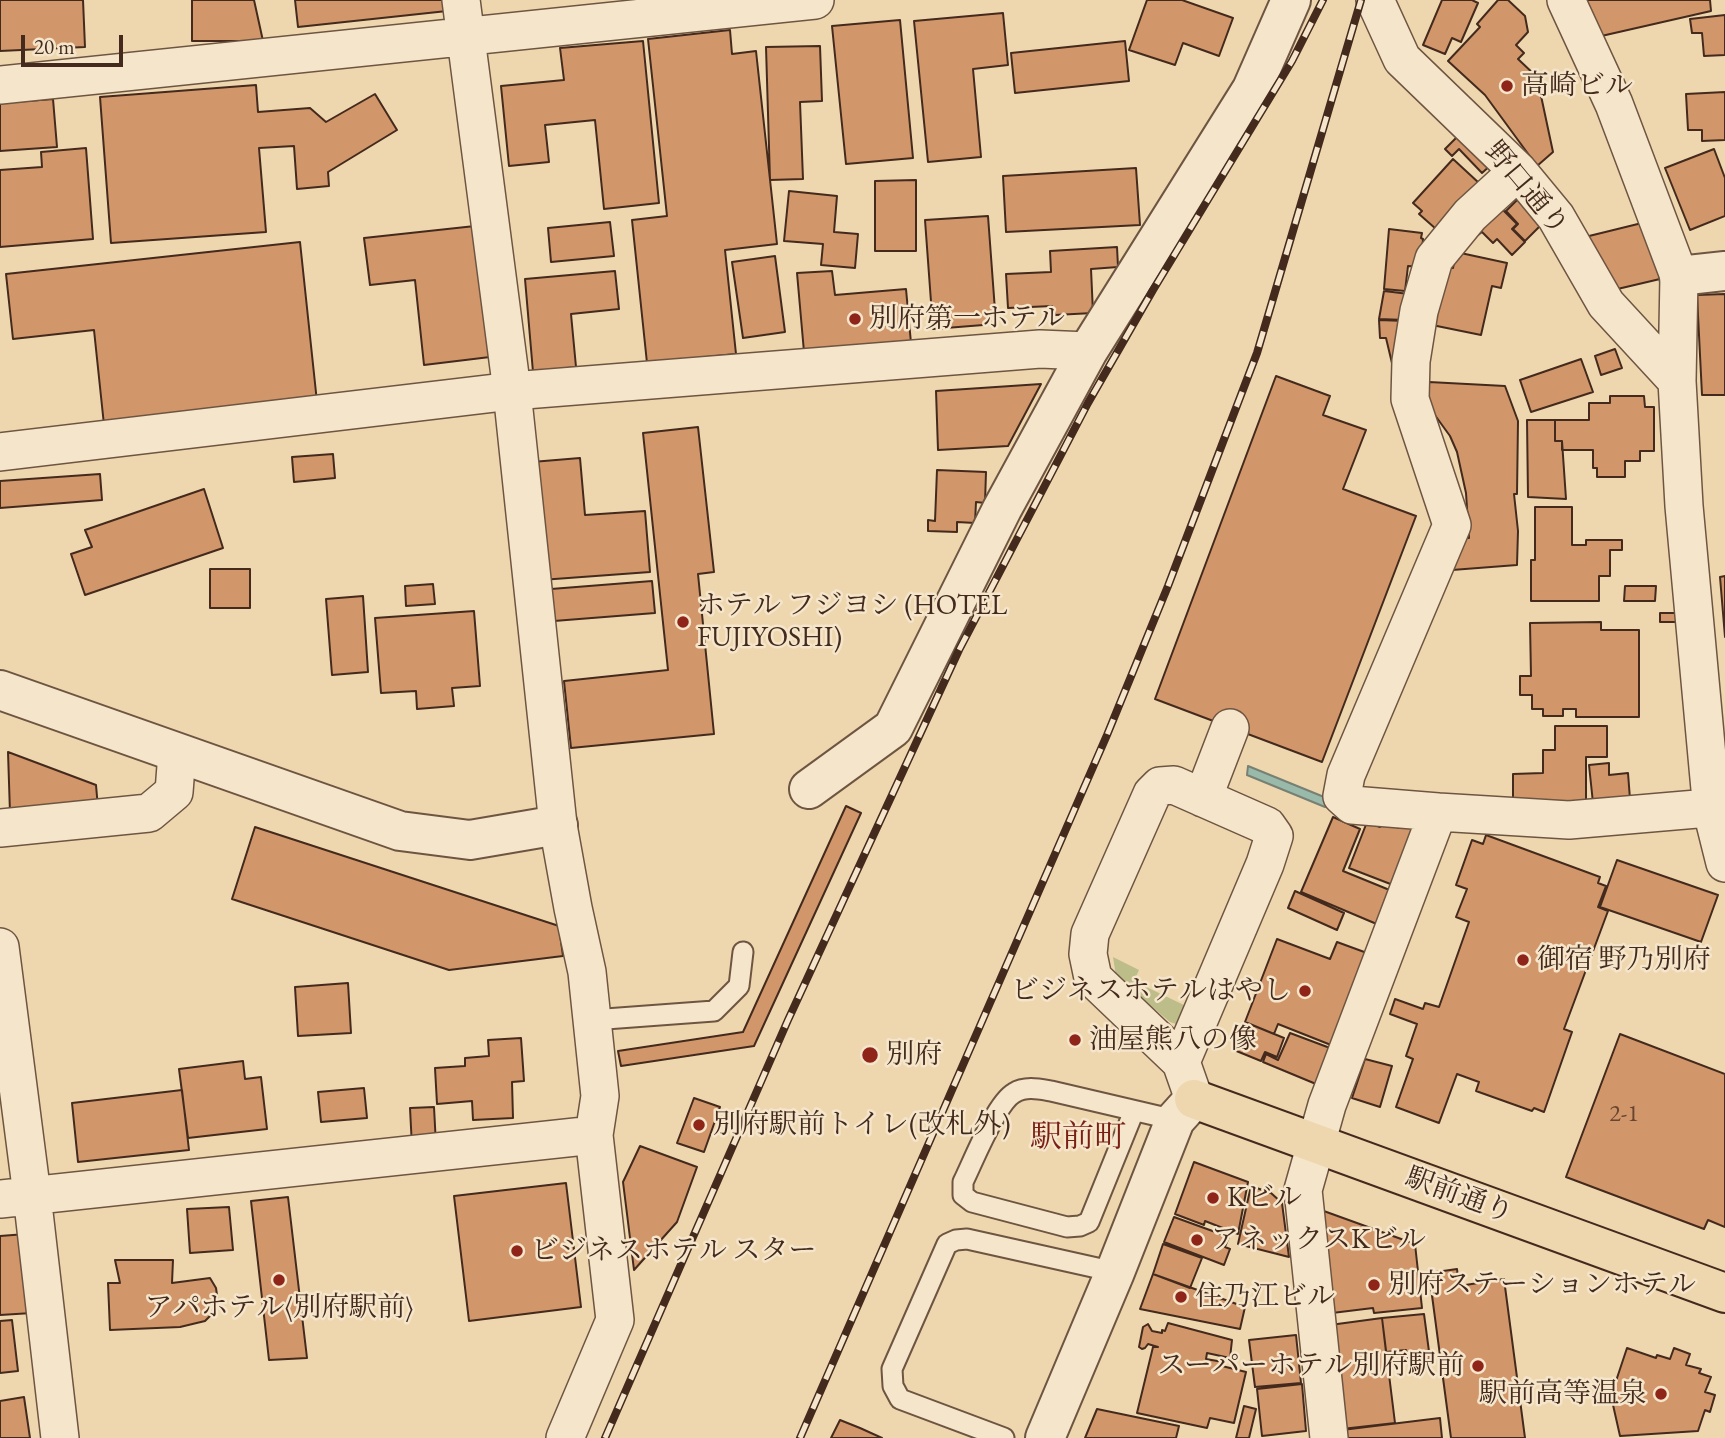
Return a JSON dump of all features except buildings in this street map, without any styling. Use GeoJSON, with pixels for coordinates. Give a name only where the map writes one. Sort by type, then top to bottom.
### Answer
{"type":"FeatureCollection","features":[{"type":"Feature","properties":{"kind":"main road","name":"駅前通り"},"geometry":{"type":"LineString","coordinates":[[1184,1109],[1316,1144],[1725,1293]]}},
{"type":"Feature","properties":{"kind":"street"},"geometry":{"type":"LineString","coordinates":[[461,0],[512,391],[558,825],[587,972],[600,1096],[594,1135],[615,1320],[565,1438]]}},
{"type":"Feature","properties":{"kind":"street"},"geometry":{"type":"LineString","coordinates":[[0,85],[815,0]]}},
{"type":"Feature","properties":{"kind":"street"},"geometry":{"type":"LineString","coordinates":[[810,789],[893,727],[1002,509],[1088,351],[1252,89],[1291,0]]}},
{"type":"Feature","properties":{"kind":"street","name":"野口通り"},"geometry":{"type":"LineString","coordinates":[[1375,0],[1402,59],[1518,170],[1556,217],[1606,304],[1677,381]]}},
{"type":"Feature","properties":{"kind":"street"},"geometry":{"type":"LineString","coordinates":[[1566,0],[1614,104],[1679,276],[1677,381],[1684,506],[1725,863]]}},
{"type":"Feature","properties":{"kind":"street"},"geometry":{"type":"LineString","coordinates":[[1518,170],[1470,215],[1434,259],[1419,311],[1411,361],[1410,399],[1452,525],[1346,775],[1342,796],[1352,805],[1569,820],[1697,809],[1719,812]]}},
{"type":"Feature","properties":{"kind":"street"},"geometry":{"type":"LineString","coordinates":[[1679,276],[1725,271]]}},
{"type":"Feature","properties":{"kind":"street"},"geometry":{"type":"LineString","coordinates":[[0,452],[512,391],[1040,349],[1088,351]]}},
{"type":"Feature","properties":{"kind":"street"},"geometry":{"type":"LineString","coordinates":[[0,690],[400,831],[470,841],[558,825]]}},
{"type":"Feature","properties":{"kind":"street"},"geometry":{"type":"LineString","coordinates":[[1203,797],[1230,727]]}},
{"type":"Feature","properties":{"kind":"street"},"geometry":{"type":"LineString","coordinates":[[0,828],[149,813],[174,792],[177,754]]}},
{"type":"Feature","properties":{"kind":"street"},"geometry":{"type":"LineString","coordinates":[[1045,1438],[1184,1109],[1181,1062],[1265,864],[1274,836],[1267,826],[1174,785],[1160,786],[1152,794],[1090,934],[1088,954],[1093,978],[1181,1062]]}},
{"type":"Feature","properties":{"kind":"street"},"geometry":{"type":"LineString","coordinates":[[1329,1438],[1303,1190],[1327,1105],[1438,812]]}},
{"type":"Feature","properties":{"kind":"street"},"geometry":{"type":"LineString","coordinates":[[0,947],[16,1197],[60,1438]]}},
{"type":"Feature","properties":{"kind":"street"},"geometry":{"type":"LineString","coordinates":[[16,1197],[594,1135]]}},
{"type":"Feature","properties":{"kind":"lane"},"geometry":{"type":"LineString","coordinates":[[592,1020],[714,1011],[739,986],[743,952]]}},
{"type":"Feature","properties":{"kind":"lane"},"geometry":{"type":"LineString","coordinates":[[1134,1111],[1089,1222],[1067,1227],[972,1202],[963,1195],[963,1182],[1003,1101],[1015,1092],[1032,1088],[1051,1091],[1134,1111],[1184,1109]]}},
{"type":"Feature","properties":{"kind":"lane"},"geometry":{"type":"LineString","coordinates":[[1004,1438],[900,1399],[893,1386],[892,1369],[947,1244],[967,1239],[1115,1272]]}},
{"type":"Feature","properties":{"kind":"green space"},"geometry":{"type":"Polygon","coordinates":[[[1113,957],[1139,970],[1134,981],[1188,1007],[1182,1021],[1176,1024],[1170,1022],[1116,976],[1113,957]]]}},
{"type":"Feature","properties":{"kind":"shaded area"},"geometry":{"type":"Polygon","coordinates":[[[1248,766],[1329,799],[1325,807],[1247,775],[1248,766]]]}},
{"type":"Feature","properties":{"kind":"railway"},"geometry":{"type":"LineString","coordinates":[[605,1438],[788,1020],[959,650],[1088,403],[1292,61],[1323,0]]}},
{"type":"Feature","properties":{"kind":"railway"},"geometry":{"type":"LineString","coordinates":[[800,1438],[1107,735],[1168,586],[1257,353],[1361,0]]}},
{"type":"Feature","properties":{"kind":"place","name":"高崎ビル"},"geometry":{"type":"Point","coordinates":[1507,86]}},
{"type":"Feature","properties":{"kind":"place","name":"別府第一ホテル"},"geometry":{"type":"Point","coordinates":[855,319]}},
{"type":"Feature","properties":{"kind":"place","name":"ホテル フジヨシ (HOTEL FUJIYOSHI)"},"geometry":{"type":"Point","coordinates":[683,622]}},
{"type":"Feature","properties":{"kind":"place","name":"御宿 野乃別府"},"geometry":{"type":"Point","coordinates":[1523,960]}},
{"type":"Feature","properties":{"kind":"place","name":"ビジネスホテルはやし"},"geometry":{"type":"Point","coordinates":[1305,991]}},
{"type":"Feature","properties":{"kind":"place","name":"油屋熊八の像"},"geometry":{"type":"Point","coordinates":[1075,1040]}},
{"type":"Feature","properties":{"kind":"place","name":"別府"},"geometry":{"type":"Point","coordinates":[870,1055]}},
{"type":"Feature","properties":{"kind":"place","name":"別府駅前トイレ(改札外)"},"geometry":{"type":"Point","coordinates":[699,1125]}},
{"type":"Feature","properties":{"kind":"place","name":"Kビル"},"geometry":{"type":"Point","coordinates":[1213,1198]}},
{"type":"Feature","properties":{"kind":"place","name":"アネックスKビル"},"geometry":{"type":"Point","coordinates":[1197,1240]}},
{"type":"Feature","properties":{"kind":"place","name":"ビジネスホテル スター"},"geometry":{"type":"Point","coordinates":[517,1251]}},
{"type":"Feature","properties":{"kind":"place","name":"アパホテル〈別府駅前〉"},"geometry":{"type":"Point","coordinates":[279,1280]}},
{"type":"Feature","properties":{"kind":"place","name":"別府ステーションホテル"},"geometry":{"type":"Point","coordinates":[1374,1285]}},
{"type":"Feature","properties":{"kind":"place","name":"住乃江ビル"},"geometry":{"type":"Point","coordinates":[1181,1297]}},
{"type":"Feature","properties":{"kind":"place","name":"スーパーホテル別府駅前"},"geometry":{"type":"Point","coordinates":[1478,1366]}},
{"type":"Feature","properties":{"kind":"place","name":"駅前高等温泉"},"geometry":{"type":"Point","coordinates":[1661,1394]}},
{"type":"Feature","properties":{"kind":"district","name":"駅前町"},"geometry":{"type":"Point","coordinates":[1078,1138]}}]}
